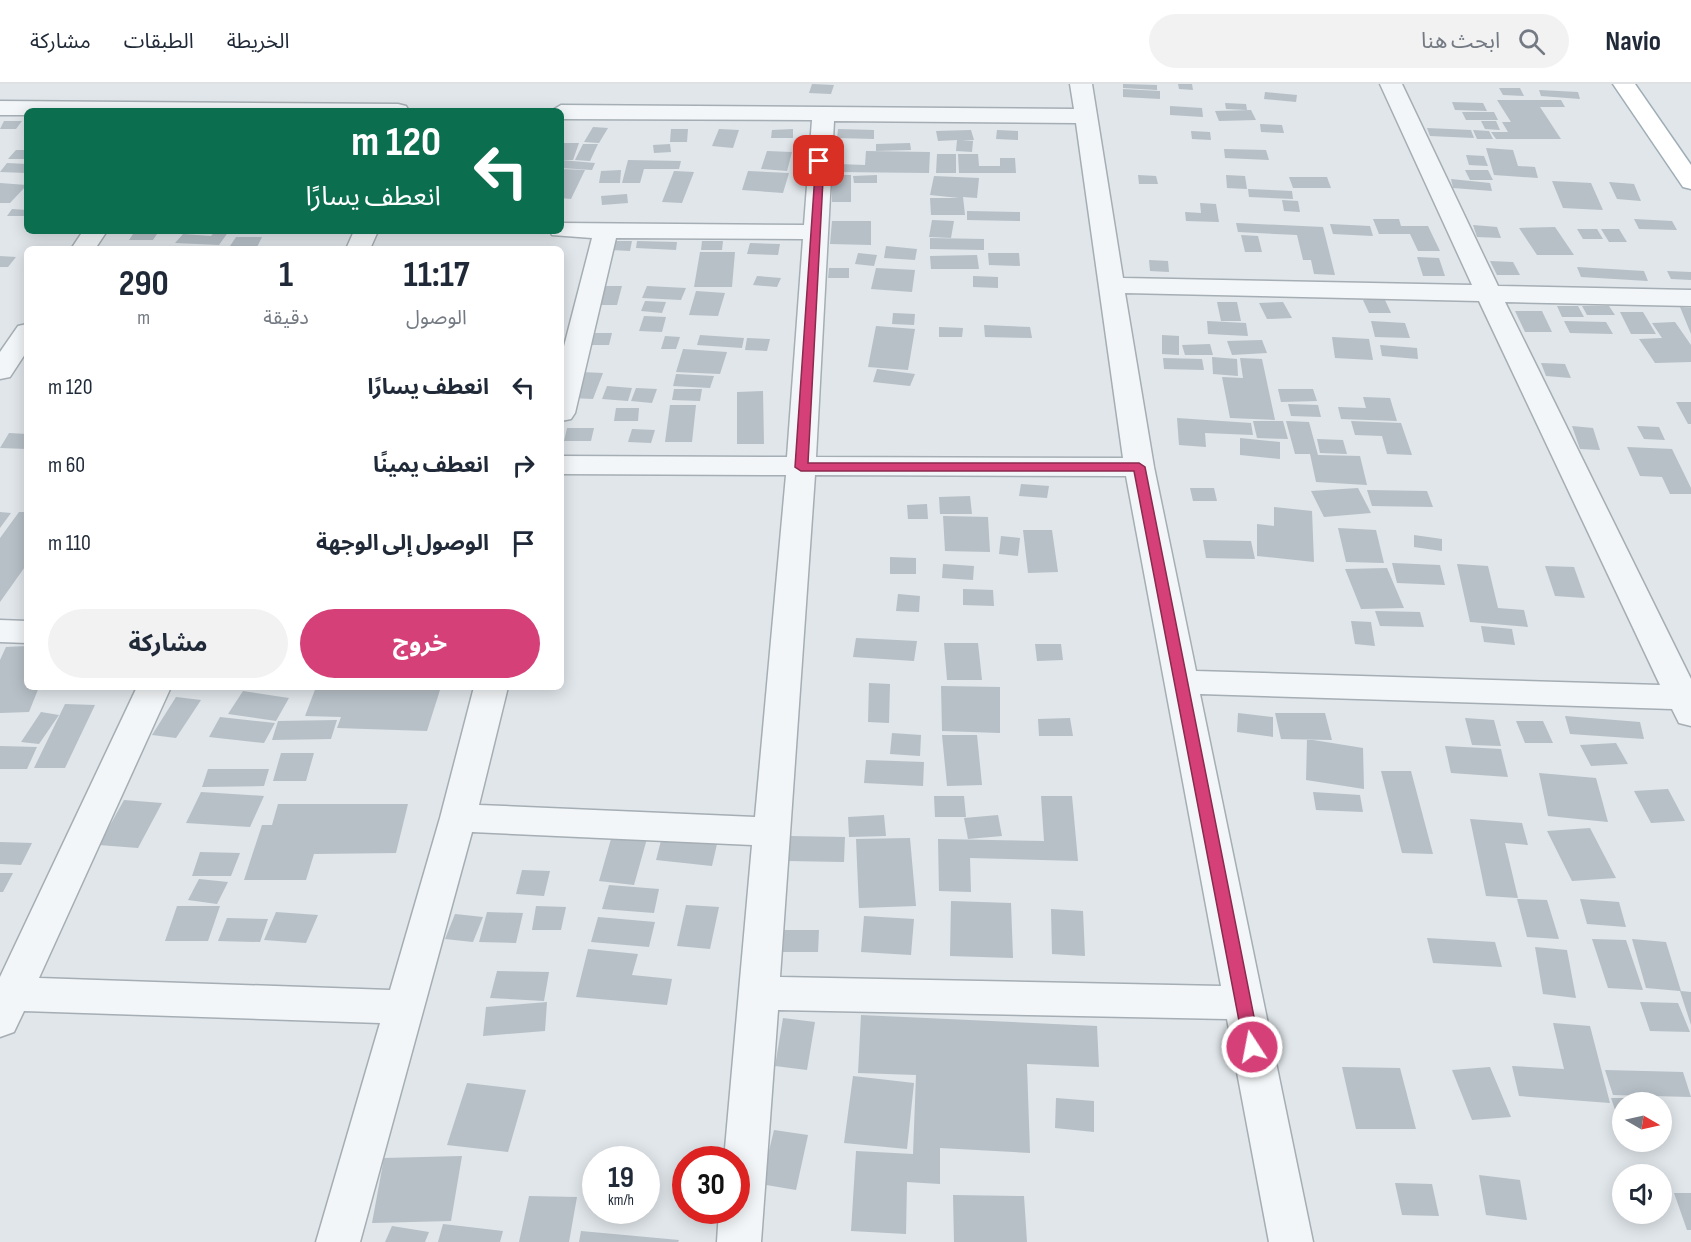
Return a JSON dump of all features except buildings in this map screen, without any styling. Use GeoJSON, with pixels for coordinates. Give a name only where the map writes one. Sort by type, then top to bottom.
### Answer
{"type":"FeatureCollection","features":[{"type":"Feature","properties":{"kind":"main road"},"geometry":{"type":"LineString","coordinates":[[1624,84],[1691,182]]}},
{"type":"Feature","properties":{"kind":"street"},"geometry":{"type":"LineString","coordinates":[[1081,84],[1139,467],[1291,1242]]}},
{"type":"Feature","properties":{"kind":"street"},"geometry":{"type":"LineString","coordinates":[[1181,682],[1689,703],[1488,292],[1391,84]]}},
{"type":"Feature","properties":{"kind":"street"},"geometry":{"type":"LineString","coordinates":[[264,108],[396,105]]}},
{"type":"Feature","properties":{"kind":"street"},"geometry":{"type":"LineString","coordinates":[[0,108],[24,108]]}},
{"type":"Feature","properties":{"kind":"street"},"geometry":{"type":"LineString","coordinates":[[564,112],[1086,116]]}},
{"type":"Feature","properties":{"kind":"street"},"geometry":{"type":"LineString","coordinates":[[739,1242],[801,467],[823,114]]}},
{"type":"Feature","properties":{"kind":"street"},"geometry":{"type":"LineString","coordinates":[[564,230],[814,232]]}},
{"type":"Feature","properties":{"kind":"street"},"geometry":{"type":"LineString","coordinates":[[564,401],[606,230]]}},
{"type":"Feature","properties":{"kind":"street"},"geometry":{"type":"LineString","coordinates":[[1111,285],[1691,298]]}},
{"type":"Feature","properties":{"kind":"street"},"geometry":{"type":"LineString","coordinates":[[0,371],[24,336]]}},
{"type":"Feature","properties":{"kind":"street"},"geometry":{"type":"LineString","coordinates":[[564,465],[1139,467]]}},
{"type":"Feature","properties":{"kind":"street"},"geometry":{"type":"LineString","coordinates":[[0,631],[24,632]]}},
{"type":"Feature","properties":{"kind":"street"},"geometry":{"type":"LineString","coordinates":[[153,690],[6,1007],[404,1007]]}},
{"type":"Feature","properties":{"kind":"street"},"geometry":{"type":"LineString","coordinates":[[338,1242],[458,818],[490,690]]}},
{"type":"Feature","properties":{"kind":"street"},"geometry":{"type":"LineString","coordinates":[[458,818],[771,832]]}},
{"type":"Feature","properties":{"kind":"street"},"geometry":{"type":"LineString","coordinates":[[760,993],[1244,1003]]}},
{"type":"Feature","properties":{"kind":"route"},"geometry":{"type":"LineString","coordinates":[[819,161],[801,467],[1139,467],[1252,1047]]}}]}
